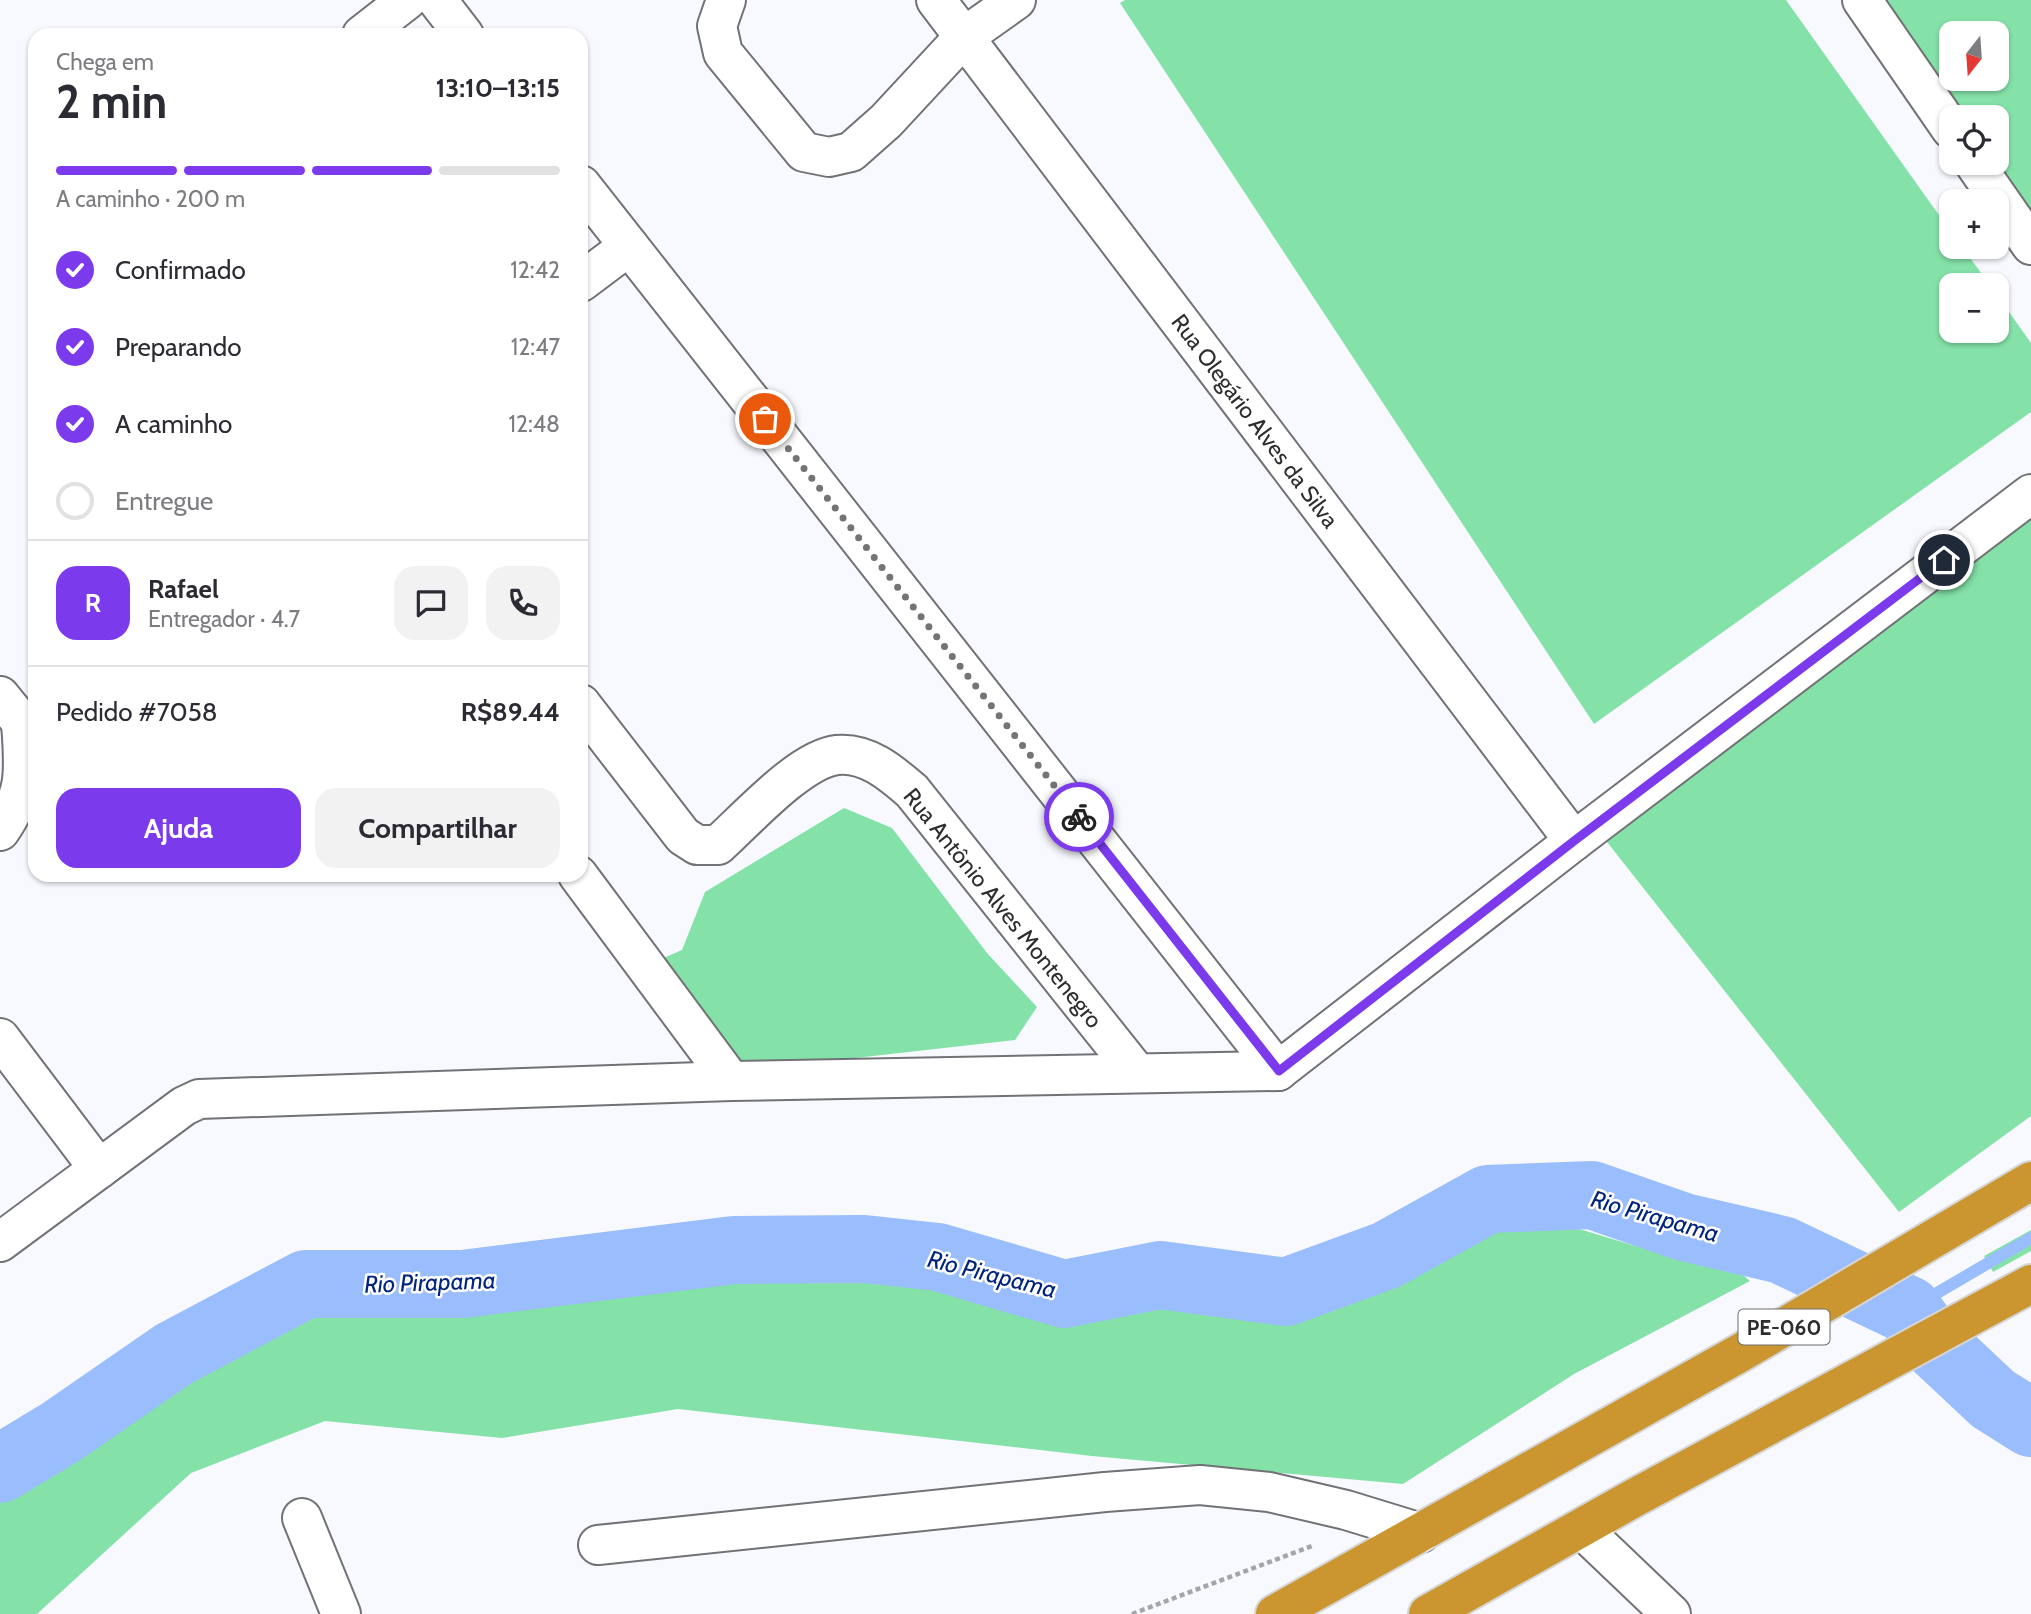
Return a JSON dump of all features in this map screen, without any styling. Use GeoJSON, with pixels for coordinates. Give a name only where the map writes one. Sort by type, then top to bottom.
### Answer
{"type":"FeatureCollection","features":[{"type":"Feature","properties":{"kind":"highway","name":"PE-060"},"geometry":{"type":"LineString","coordinates":[[1275,1614],[1740,1353],[2031,1181]]}},
{"type":"Feature","properties":{"kind":"highway"},"geometry":{"type":"LineString","coordinates":[[1428,1614],[1467,1604],[1634,1498],[2019,1290]]}},
{"type":"Feature","properties":{"kind":"street"},"geometry":{"type":"LineString","coordinates":[[371,28],[407,0]]}},
{"type":"Feature","properties":{"kind":"street"},"geometry":{"type":"LineString","coordinates":[[437,0],[459,28]]}},
{"type":"Feature","properties":{"kind":"street"},"geometry":{"type":"LineString","coordinates":[[726,0],[718,26],[723,53],[780,127],[804,152],[829,157],[851,152],[886,121],[964,37],[1016,0]]}},
{"type":"Feature","properties":{"kind":"street","name":"Rua Olegário Alves da Silva"},"geometry":{"type":"LineString","coordinates":[[936,0],[1574,841]]}},
{"type":"Feature","properties":{"kind":"street"},"geometry":{"type":"LineString","coordinates":[[1862,0],[1939,112]]}},
{"type":"Feature","properties":{"kind":"street"},"geometry":{"type":"LineString","coordinates":[[1982,175],[2031,245]]}},
{"type":"Feature","properties":{"kind":"street"},"geometry":{"type":"LineString","coordinates":[[588,194],[1279,1071]]}},
{"type":"Feature","properties":{"kind":"street"},"geometry":{"type":"LineString","coordinates":[[588,277],[629,246]]}},
{"type":"Feature","properties":{"kind":"street"},"geometry":{"type":"LineString","coordinates":[[0,1242],[184,1106],[199,1099],[732,1082],[1279,1071],[1574,841],[2031,494]]}},
{"type":"Feature","properties":{"kind":"street"},"geometry":{"type":"LineString","coordinates":[[0,831],[17,807],[22,784],[19,710]]}},
{"type":"Feature","properties":{"kind":"street","name":"Rua Antônio Alves Montenegro"},"geometry":{"type":"LineString","coordinates":[[588,713],[683,836],[697,845],[718,845],[806,767],[836,755],[864,758],[890,772],[912,792],[1136,1073]]}},
{"type":"Feature","properties":{"kind":"street"},"geometry":{"type":"LineString","coordinates":[[583,882],[732,1082]]}},
{"type":"Feature","properties":{"kind":"street"},"geometry":{"type":"LineString","coordinates":[[0,1038],[99,1169]]}},
{"type":"Feature","properties":{"kind":"street"},"geometry":{"type":"LineString","coordinates":[[598,1545],[1105,1492],[1200,1485],[1269,1492],[1346,1510],[1421,1533]]}},
{"type":"Feature","properties":{"kind":"street"},"geometry":{"type":"LineString","coordinates":[[302,1518],[341,1614]]}},
{"type":"Feature","properties":{"kind":"street"},"geometry":{"type":"LineString","coordinates":[[1582,1529],[1671,1614]]}},
{"type":"Feature","properties":{"kind":"green space"},"geometry":{"type":"Polygon","coordinates":[[[1125,0],[1786,0],[1939,215],[1939,259],[1971,259],[1981,273],[1939,273],[1939,343],[2009,343],[2009,312],[2031,343],[2031,412],[1594,724],[1120,3],[1125,0]]]}},
{"type":"Feature","properties":{"kind":"green space"},"geometry":{"type":"Polygon","coordinates":[[[1864,0],[2031,0],[2031,244],[2002,175],[2009,175],[2009,105],[1942,105],[1864,0]]]}},
{"type":"Feature","properties":{"kind":"green space"},"geometry":{"type":"Polygon","coordinates":[[[2031,516],[2031,1116],[1899,1212],[1607,842],[2031,516]]]}},
{"type":"Feature","properties":{"kind":"green space"},"geometry":{"type":"Polygon","coordinates":[[[844,808],[892,828],[987,953],[1037,1007],[1015,1040],[741,1071],[661,959],[682,950],[705,892],[844,808]]]}},
{"type":"Feature","properties":{"kind":"green space"},"geometry":{"type":"Polygon","coordinates":[[[1512,1216],[1566,1225],[1639,1247],[1716,1252],[1750,1281],[1574,1374],[1403,1484],[1092,1456],[678,1409],[502,1438],[325,1421],[191,1473],[37,1614],[0,1614],[0,1498],[139,1407],[295,1316],[545,1297],[796,1267],[965,1284],[1059,1318],[1149,1305],[1259,1315],[1324,1314],[1402,1268],[1444,1252],[1512,1216]]]}},
{"type":"Feature","properties":{"kind":"green space"},"geometry":{"type":"Polygon","coordinates":[[[2031,1230],[2031,1251],[1993,1272],[1984,1256],[2031,1230]]]}},
{"type":"Feature","properties":{"kind":"waterway","name":"Rio Pirapama"},"geometry":{"type":"LineString","coordinates":[[0,1469],[61,1432],[174,1354],[306,1284],[463,1284],[734,1250],[864,1249],[938,1257],[1064,1294],[1160,1275],[1286,1292],[1387,1255],[1488,1199],[1592,1195],[1684,1227],[1782,1250],[1908,1310],[1928,1338],[1993,1399],[2031,1423]]}},
{"type":"Feature","properties":{"kind":"waterway"},"geometry":{"type":"LineString","coordinates":[[1908,1310],[2031,1238]]}},
{"type":"Feature","properties":{"kind":"way so far"},"geometry":{"type":"LineString","coordinates":[[765,419],[1079,817]]}},
{"type":"Feature","properties":{"kind":"route"},"geometry":{"type":"LineString","coordinates":[[1079,817],[1279,1071],[1574,841],[1944,560]]}}]}
